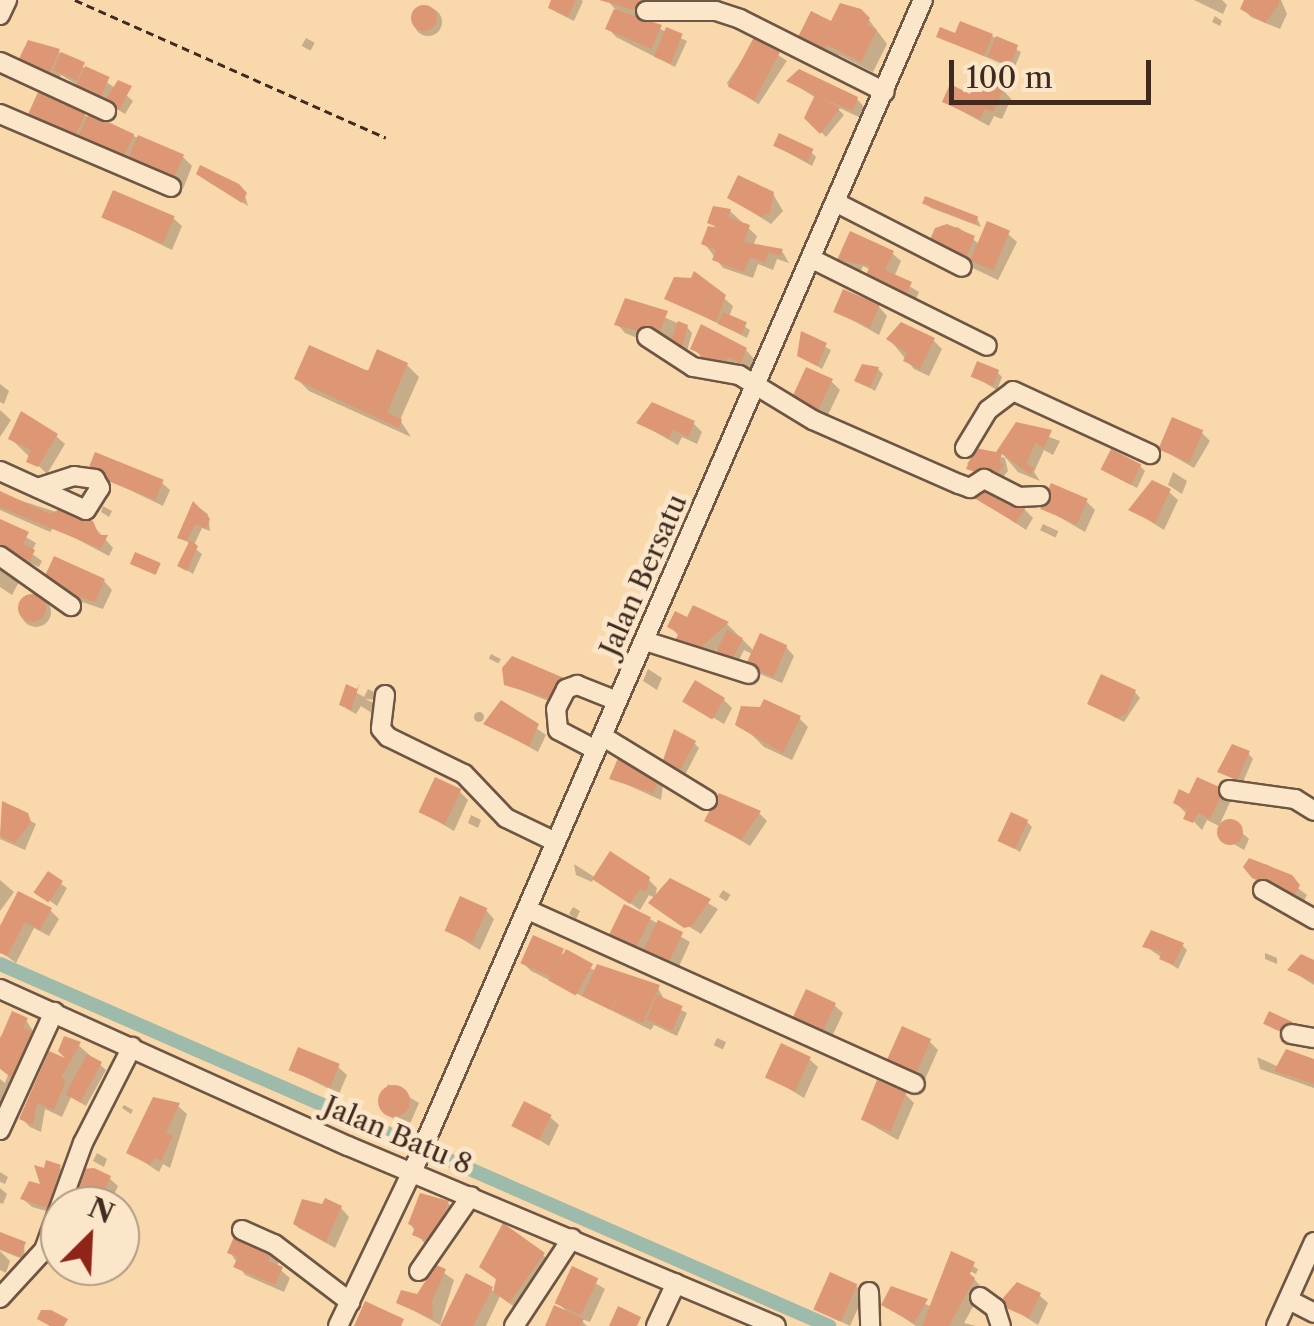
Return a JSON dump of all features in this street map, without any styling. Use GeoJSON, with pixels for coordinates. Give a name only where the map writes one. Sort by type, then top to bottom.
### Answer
{"type":"FeatureCollection","features":[{"type":"Feature","properties":{"kind":"street"},"geometry":{"type":"LineString","coordinates":[[0,16],[7,0]]}},
{"type":"Feature","properties":{"kind":"street","name":"Jalan Bersatu"},"geometry":{"type":"LineString","coordinates":[[338,1326],[414,1168],[528,910],[923,0]]}},
{"type":"Feature","properties":{"kind":"street"},"geometry":{"type":"LineString","coordinates":[[646,11],[716,11],[740,19],[884,92]]}},
{"type":"Feature","properties":{"kind":"street"},"geometry":{"type":"LineString","coordinates":[[0,62],[106,112]]}},
{"type":"Feature","properties":{"kind":"street"},"geometry":{"type":"LineString","coordinates":[[0,114],[171,188]]}},
{"type":"Feature","properties":{"kind":"street"},"geometry":{"type":"LineString","coordinates":[[837,203],[962,267]]}},
{"type":"Feature","properties":{"kind":"street"},"geometry":{"type":"LineString","coordinates":[[812,259],[988,346]]}},
{"type":"Feature","properties":{"kind":"street"},"geometry":{"type":"LineString","coordinates":[[646,337],[693,367],[739,375],[756,388],[958,484],[970,488],[984,479],[1019,497],[1040,496]]}},
{"type":"Feature","properties":{"kind":"street"},"geometry":{"type":"LineString","coordinates":[[965,448],[988,410],[1013,392],[1150,454]]}},
{"type":"Feature","properties":{"kind":"street"},"geometry":{"type":"LineString","coordinates":[[0,471],[38,488]]}},
{"type":"Feature","properties":{"kind":"street"},"geometry":{"type":"LineString","coordinates":[[0,556],[70,606]]}},
{"type":"Feature","properties":{"kind":"street"},"geometry":{"type":"LineString","coordinates":[[645,641],[749,674]]}},
{"type":"Feature","properties":{"kind":"street"},"geometry":{"type":"LineString","coordinates":[[616,700],[577,685],[556,709],[558,730],[599,743],[707,800]]}},
{"type":"Feature","properties":{"kind":"street"},"geometry":{"type":"LineString","coordinates":[[385,695],[382,729],[388,737],[464,774],[506,818],[556,842]]}},
{"type":"Feature","properties":{"kind":"street"},"geometry":{"type":"LineString","coordinates":[[1230,790],[1295,799],[1314,811]]}},
{"type":"Feature","properties":{"kind":"street"},"geometry":{"type":"LineString","coordinates":[[1263,890],[1314,920]]}},
{"type":"Feature","properties":{"kind":"street"},"geometry":{"type":"LineString","coordinates":[[528,910],[915,1084]]}},
{"type":"Feature","properties":{"kind":"street","name":"Jalan Batu 8"},"geometry":{"type":"LineString","coordinates":[[0,989],[776,1326]]}},
{"type":"Feature","properties":{"kind":"street"},"geometry":{"type":"LineString","coordinates":[[0,1130],[54,1012]]}},
{"type":"Feature","properties":{"kind":"street"},"geometry":{"type":"LineString","coordinates":[[1291,1034],[1314,1038]]}},
{"type":"Feature","properties":{"kind":"street"},"geometry":{"type":"LineString","coordinates":[[0,1298],[44,1250],[83,1143],[132,1047]]}},
{"type":"Feature","properties":{"kind":"street"},"geometry":{"type":"LineString","coordinates":[[419,1271],[472,1196]]}},
{"type":"Feature","properties":{"kind":"street"},"geometry":{"type":"LineString","coordinates":[[242,1230],[274,1244],[350,1302]]}},
{"type":"Feature","properties":{"kind":"street"},"geometry":{"type":"LineString","coordinates":[[514,1326],[572,1238]]}},
{"type":"Feature","properties":{"kind":"street"},"geometry":{"type":"LineString","coordinates":[[1276,1326],[1314,1242]]}},
{"type":"Feature","properties":{"kind":"street"},"geometry":{"type":"LineString","coordinates":[[656,1326],[676,1283]]}},
{"type":"Feature","properties":{"kind":"street"},"geometry":{"type":"LineString","coordinates":[[869,1292],[870,1326]]}},
{"type":"Feature","properties":{"kind":"street"},"geometry":{"type":"LineString","coordinates":[[980,1297],[994,1308],[1000,1326]]}},
{"type":"Feature","properties":{"kind":"street"},"geometry":{"type":"LineString","coordinates":[[1289,1300],[1314,1313]]}},
{"type":"Feature","properties":{"kind":"path"},"geometry":{"type":"LineString","coordinates":[[75,0],[386,138]]}},
{"type":"Feature","properties":{"kind":"building"},"geometry":{"type":"Polygon","coordinates":[[[551,0],[576,0],[568,17],[548,8],[551,0]]]}},
{"type":"Feature","properties":{"kind":"building"},"geometry":{"type":"Polygon","coordinates":[[[599,0],[651,0],[641,12],[599,0]]]}},
{"type":"Feature","properties":{"kind":"building"},"geometry":{"type":"Polygon","coordinates":[[[1244,0],[1279,0],[1279,4],[1265,23],[1240,9],[1244,0]]]}},
{"type":"Feature","properties":{"kind":"building"},"geometry":{"type":"Polygon","coordinates":[[[840,3],[861,9],[870,18],[867,25],[877,30],[861,62],[827,45],[823,54],[796,41],[811,11],[831,21],[840,3]]]}},
{"type":"Feature","properties":{"kind":"building"},"geometry":{"type":"Polygon","coordinates":[[[424,5],[433,9],[437,18],[433,27],[424,31],[415,27],[411,18],[415,9],[424,5]]]}},
{"type":"Feature","properties":{"kind":"building"},"geometry":{"type":"Polygon","coordinates":[[[614,9],[662,25],[651,49],[605,29],[614,9]]]}},
{"type":"Feature","properties":{"kind":"building"},"geometry":{"type":"Polygon","coordinates":[[[960,21],[993,34],[984,56],[936,37],[940,27],[955,33],[960,21]]]}},
{"type":"Feature","properties":{"kind":"building"},"geometry":{"type":"Polygon","coordinates":[[[666,27],[683,34],[671,63],[654,57],[666,27]]]}},
{"type":"Feature","properties":{"kind":"building"},"geometry":{"type":"Polygon","coordinates":[[[996,36],[1018,45],[1010,65],[988,56],[996,36]]]}},
{"type":"Feature","properties":{"kind":"building"},"geometry":{"type":"Polygon","coordinates":[[[754,37],[780,51],[754,101],[728,86],[754,37]]]}},
{"type":"Feature","properties":{"kind":"building"},"geometry":{"type":"Polygon","coordinates":[[[28,40],[60,49],[48,77],[17,63],[28,40]]]}},
{"type":"Feature","properties":{"kind":"building"},"geometry":{"type":"Polygon","coordinates":[[[61,52],[85,62],[77,81],[53,70],[61,52]]]}},
{"type":"Feature","properties":{"kind":"building"},"geometry":{"type":"Polygon","coordinates":[[[85,66],[110,77],[99,100],[75,89],[85,66]]]}},
{"type":"Feature","properties":{"kind":"building"},"geometry":{"type":"Polygon","coordinates":[[[799,69],[858,97],[853,111],[819,97],[840,108],[820,134],[804,118],[815,95],[786,81],[799,69]]]}},
{"type":"Feature","properties":{"kind":"building"},"geometry":{"type":"Polygon","coordinates":[[[978,77],[991,89],[994,83],[1004,88],[993,112],[985,109],[980,119],[942,102],[950,84],[970,94],[978,77]]]}},
{"type":"Feature","properties":{"kind":"building"},"geometry":{"type":"Polygon","coordinates":[[[118,80],[132,86],[119,110],[104,102],[118,80]]]}},
{"type":"Feature","properties":{"kind":"building"},"geometry":{"type":"Polygon","coordinates":[[[38,92],[86,113],[74,139],[27,118],[38,92]]]}},
{"type":"Feature","properties":{"kind":"building"},"geometry":{"type":"Polygon","coordinates":[[[89,113],[134,134],[122,160],[77,139],[89,113]]]}},
{"type":"Feature","properties":{"kind":"building"},"geometry":{"type":"Polygon","coordinates":[[[779,133],[813,149],[808,162],[773,146],[779,133]]]}},
{"type":"Feature","properties":{"kind":"building"},"geometry":{"type":"Polygon","coordinates":[[[138,135],[184,155],[173,181],[127,162],[138,135]]]}},
{"type":"Feature","properties":{"kind":"building"},"geometry":{"type":"Polygon","coordinates":[[[200,165],[239,184],[247,193],[242,203],[196,174],[200,165]]]}},
{"type":"Feature","properties":{"kind":"building"},"geometry":{"type":"Polygon","coordinates":[[[738,175],[774,192],[770,213],[761,217],[727,198],[738,175]]]}},
{"type":"Feature","properties":{"kind":"building"},"geometry":{"type":"Polygon","coordinates":[[[113,190],[175,216],[163,244],[101,218],[113,190]]]}},
{"type":"Feature","properties":{"kind":"building"},"geometry":{"type":"Polygon","coordinates":[[[925,196],[978,216],[975,224],[922,203],[925,196]]]}},
{"type":"Feature","properties":{"kind":"building"},"geometry":{"type":"Polygon","coordinates":[[[713,206],[731,209],[728,217],[750,225],[744,242],[783,249],[780,256],[769,252],[765,263],[750,257],[744,272],[712,260],[716,250],[701,244],[708,226],[720,228],[707,223],[713,206]]]}},
{"type":"Feature","properties":{"kind":"building"},"geometry":{"type":"Polygon","coordinates":[[[987,221],[1010,231],[993,270],[970,261],[987,221]]]}},
{"type":"Feature","properties":{"kind":"building"},"geometry":{"type":"Polygon","coordinates":[[[947,224],[975,236],[965,260],[928,244],[935,228],[947,224]]]}},
{"type":"Feature","properties":{"kind":"building"},"geometry":{"type":"Polygon","coordinates":[[[850,231],[894,251],[885,270],[912,282],[904,299],[896,296],[899,289],[866,275],[870,266],[837,260],[850,231]]]}},
{"type":"Feature","properties":{"kind":"building"},"geometry":{"type":"Polygon","coordinates":[[[694,271],[726,295],[716,322],[664,299],[674,277],[691,278],[694,271]]]}},
{"type":"Feature","properties":{"kind":"building"},"geometry":{"type":"Polygon","coordinates":[[[843,289],[880,305],[870,328],[833,312],[843,289]]]}},
{"type":"Feature","properties":{"kind":"building"},"geometry":{"type":"Polygon","coordinates":[[[625,298],[668,311],[658,336],[614,325],[625,298]]]}},
{"type":"Feature","properties":{"kind":"building"},"geometry":{"type":"Polygon","coordinates":[[[723,312],[747,322],[742,334],[718,324],[723,312]]]}},
{"type":"Feature","properties":{"kind":"building"},"geometry":{"type":"Polygon","coordinates":[[[678,321],[688,325],[682,347],[670,342],[678,321]]]}},
{"type":"Feature","properties":{"kind":"building"},"geometry":{"type":"Polygon","coordinates":[[[901,322],[935,338],[920,369],[903,361],[907,353],[886,339],[901,322]]]}},
{"type":"Feature","properties":{"kind":"building"},"geometry":{"type":"Polygon","coordinates":[[[701,324],[747,348],[741,363],[728,357],[720,374],[697,363],[701,354],[690,349],[701,324]]]}},
{"type":"Feature","properties":{"kind":"building"},"geometry":{"type":"Polygon","coordinates":[[[801,331],[827,343],[817,366],[797,356],[801,331]]]}},
{"type":"Feature","properties":{"kind":"building"},"geometry":{"type":"Polygon","coordinates":[[[309,345],[368,371],[377,349],[408,363],[387,413],[402,419],[399,428],[294,379],[309,345]]]}},
{"type":"Feature","properties":{"kind":"building"},"geometry":{"type":"Polygon","coordinates":[[[977,361],[999,370],[993,386],[971,377],[977,361]]]}},
{"type":"Feature","properties":{"kind":"building"},"geometry":{"type":"Polygon","coordinates":[[[862,364],[879,367],[870,388],[854,381],[862,364]]]}},
{"type":"Feature","properties":{"kind":"building"},"geometry":{"type":"Polygon","coordinates":[[[806,367],[833,379],[815,416],[807,413],[810,407],[790,402],[806,367]]]}},
{"type":"Feature","properties":{"kind":"building"},"geometry":{"type":"Polygon","coordinates":[[[652,402],[695,421],[688,437],[673,430],[669,438],[636,423],[652,402]]]}},
{"type":"Feature","properties":{"kind":"building"},"geometry":{"type":"Polygon","coordinates":[[[21,411],[58,434],[38,467],[26,462],[31,450],[8,439],[21,411]]]}},
{"type":"Feature","properties":{"kind":"building"},"geometry":{"type":"Polygon","coordinates":[[[1172,417],[1203,430],[1190,463],[1158,449],[1172,417]]]}},
{"type":"Feature","properties":{"kind":"building"},"geometry":{"type":"Polygon","coordinates":[[[1016,422],[1052,430],[1044,448],[1035,443],[1026,464],[1034,468],[1031,475],[1002,454],[999,462],[1004,465],[993,478],[966,469],[975,448],[996,452],[1016,422]]]}},
{"type":"Feature","properties":{"kind":"building"},"geometry":{"type":"Polygon","coordinates":[[[1111,449],[1141,464],[1131,485],[1101,469],[1111,449]]]}},
{"type":"Feature","properties":{"kind":"building"},"geometry":{"type":"Polygon","coordinates":[[[95,452],[164,480],[155,500],[87,472],[95,452]]]}},
{"type":"Feature","properties":{"kind":"building"},"geometry":{"type":"Polygon","coordinates":[[[1152,480],[1171,489],[1155,523],[1128,510],[1152,480]]]}},
{"type":"Feature","properties":{"kind":"building"},"geometry":{"type":"Polygon","coordinates":[[[1051,483],[1088,499],[1077,524],[1040,509],[1051,483]]]}},
{"type":"Feature","properties":{"kind":"building"},"geometry":{"type":"Polygon","coordinates":[[[991,486],[1026,507],[1016,523],[974,498],[991,486]]]}},
{"type":"Feature","properties":{"kind":"building"},"geometry":{"type":"Polygon","coordinates":[[[0,491],[50,514],[62,508],[93,521],[99,535],[108,535],[101,549],[0,507],[0,491]]]}},
{"type":"Feature","properties":{"kind":"building"},"geometry":{"type":"Polygon","coordinates":[[[193,501],[210,519],[206,529],[196,524],[186,541],[177,538],[193,501]]]}},
{"type":"Feature","properties":{"kind":"building"},"geometry":{"type":"Polygon","coordinates":[[[0,519],[29,532],[23,544],[35,550],[30,561],[0,547],[0,519]]]}},
{"type":"Feature","properties":{"kind":"building"},"geometry":{"type":"Polygon","coordinates":[[[190,540],[198,546],[187,571],[177,566],[190,540]]]}},
{"type":"Feature","properties":{"kind":"building"},"geometry":{"type":"Polygon","coordinates":[[[135,552],[161,563],[156,575],[130,564],[135,552]]]}},
{"type":"Feature","properties":{"kind":"building"},"geometry":{"type":"Polygon","coordinates":[[[54,556],[105,579],[95,602],[50,587],[44,578],[54,556]]]}},
{"type":"Feature","properties":{"kind":"building"},"geometry":{"type":"Polygon","coordinates":[[[32,594],[42,598],[46,608],[42,618],[32,622],[22,618],[18,608],[22,598],[32,594]]]}},
{"type":"Feature","properties":{"kind":"building"},"geometry":{"type":"Polygon","coordinates":[[[693,605],[729,622],[692,656],[672,646],[679,633],[667,627],[675,611],[687,617],[693,605]]]}},
{"type":"Feature","properties":{"kind":"building"},"geometry":{"type":"Polygon","coordinates":[[[727,630],[743,638],[729,665],[713,657],[727,630]]]}},
{"type":"Feature","properties":{"kind":"building"},"geometry":{"type":"Polygon","coordinates":[[[760,633],[787,645],[773,677],[746,665],[760,633]]]}},
{"type":"Feature","properties":{"kind":"building"},"geometry":{"type":"Polygon","coordinates":[[[512,656],[564,678],[554,700],[504,685],[502,668],[512,656]]]}},
{"type":"Feature","properties":{"kind":"building"},"geometry":{"type":"Polygon","coordinates":[[[1101,674],[1136,690],[1126,714],[1117,718],[1087,704],[1101,674]]]}},
{"type":"Feature","properties":{"kind":"building"},"geometry":{"type":"Polygon","coordinates":[[[695,680],[725,698],[712,719],[682,701],[695,680]]]}},
{"type":"Feature","properties":{"kind":"building"},"geometry":{"type":"Polygon","coordinates":[[[360,683],[351,710],[339,705],[346,684],[357,689],[360,683]]]}},
{"type":"Feature","properties":{"kind":"building"},"geometry":{"type":"Polygon","coordinates":[[[764,699],[801,716],[783,753],[735,725],[741,706],[760,707],[764,699]]]}},
{"type":"Feature","properties":{"kind":"building"},"geometry":{"type":"Polygon","coordinates":[[[501,700],[539,724],[529,746],[483,724],[501,700]]]}},
{"type":"Feature","properties":{"kind":"building"},"geometry":{"type":"Polygon","coordinates":[[[674,729],[696,741],[679,772],[662,763],[674,729]]]}},
{"type":"Feature","properties":{"kind":"building"},"geometry":{"type":"Polygon","coordinates":[[[1232,744],[1250,751],[1237,780],[1217,772],[1232,744]]]}},
{"type":"Feature","properties":{"kind":"building"},"geometry":{"type":"Polygon","coordinates":[[[619,756],[659,779],[653,793],[609,779],[619,756]]]}},
{"type":"Feature","properties":{"kind":"building"},"geometry":{"type":"Polygon","coordinates":[[[435,777],[461,789],[445,825],[419,812],[435,777]]]}},
{"type":"Feature","properties":{"kind":"building"},"geometry":{"type":"Polygon","coordinates":[[[1197,777],[1224,789],[1210,819],[1198,813],[1193,823],[1183,819],[1187,810],[1173,803],[1179,789],[1189,794],[1197,777]]]}},
{"type":"Feature","properties":{"kind":"building"},"geometry":{"type":"Polygon","coordinates":[[[719,793],[761,811],[741,840],[704,821],[719,793]]]}},
{"type":"Feature","properties":{"kind":"building"},"geometry":{"type":"Polygon","coordinates":[[[2,801],[28,813],[31,822],[15,843],[0,836],[2,801]]]}},
{"type":"Feature","properties":{"kind":"building"},"geometry":{"type":"Polygon","coordinates":[[[1011,812],[1028,820],[1015,849],[997,841],[1011,812]]]}},
{"type":"Feature","properties":{"kind":"building"},"geometry":{"type":"Polygon","coordinates":[[[1230,819],[1239,823],[1243,832],[1239,841],[1230,845],[1221,841],[1217,832],[1221,823],[1230,819]]]}},
{"type":"Feature","properties":{"kind":"building"},"geometry":{"type":"Polygon","coordinates":[[[610,851],[650,877],[646,892],[640,889],[630,904],[592,879],[610,851]]]}},
{"type":"Feature","properties":{"kind":"building"},"geometry":{"type":"Polygon","coordinates":[[[1249,858],[1292,875],[1300,885],[1291,902],[1285,892],[1252,878],[1243,867],[1249,858]]]}},
{"type":"Feature","properties":{"kind":"building"},"geometry":{"type":"Polygon","coordinates":[[[48,871],[63,881],[48,903],[33,893],[48,871]]]}},
{"type":"Feature","properties":{"kind":"building"},"geometry":{"type":"Polygon","coordinates":[[[670,878],[711,899],[692,926],[684,928],[648,903],[670,878]]]}},
{"type":"Feature","properties":{"kind":"building"},"geometry":{"type":"Polygon","coordinates":[[[18,891],[52,908],[40,930],[25,922],[7,956],[0,953],[0,926],[18,891]]]}},
{"type":"Feature","properties":{"kind":"building"},"geometry":{"type":"Polygon","coordinates":[[[460,896],[487,908],[472,943],[445,931],[460,896]]]}},
{"type":"Feature","properties":{"kind":"building"},"geometry":{"type":"Polygon","coordinates":[[[624,904],[651,917],[634,951],[607,938],[624,904]]]}},
{"type":"Feature","properties":{"kind":"building"},"geometry":{"type":"Polygon","coordinates":[[[658,920],[683,932],[666,967],[641,955],[658,920]]]}},
{"type":"Feature","properties":{"kind":"building"},"geometry":{"type":"Polygon","coordinates":[[[1151,930],[1184,943],[1173,965],[1159,959],[1162,952],[1142,947],[1151,930]]]}},
{"type":"Feature","properties":{"kind":"building"},"geometry":{"type":"Polygon","coordinates":[[[533,935],[564,949],[551,977],[520,963],[533,935]]]}},
{"type":"Feature","properties":{"kind":"building"},"geometry":{"type":"Polygon","coordinates":[[[566,949],[593,964],[576,996],[549,980],[566,949]]]}},
{"type":"Feature","properties":{"kind":"building"},"geometry":{"type":"Polygon","coordinates":[[[1301,954],[1314,960],[1314,982],[1287,970],[1301,954]]]}},
{"type":"Feature","properties":{"kind":"building"},"geometry":{"type":"Polygon","coordinates":[[[597,964],[660,985],[643,1023],[612,1010],[622,986],[611,1010],[582,996],[597,964]]]}},
{"type":"Feature","properties":{"kind":"building"},"geometry":{"type":"Polygon","coordinates":[[[806,989],[836,1003],[821,1035],[791,1021],[806,989]]]}},
{"type":"Feature","properties":{"kind":"building"},"geometry":{"type":"Polygon","coordinates":[[[657,995],[683,1006],[672,1031],[646,1020],[657,995]]]}},
{"type":"Feature","properties":{"kind":"building"},"geometry":{"type":"Polygon","coordinates":[[[12,1011],[28,1018],[23,1028],[33,1032],[12,1078],[0,1068],[0,1039],[12,1011]]]}},
{"type":"Feature","properties":{"kind":"building"},"geometry":{"type":"Polygon","coordinates":[[[1269,1011],[1293,1022],[1287,1035],[1263,1024],[1269,1011]]]}},
{"type":"Feature","properties":{"kind":"building"},"geometry":{"type":"Polygon","coordinates":[[[902,1026],[931,1039],[913,1079],[884,1066],[902,1026]]]}},
{"type":"Feature","properties":{"kind":"building"},"geometry":{"type":"Polygon","coordinates":[[[64,1036],[81,1042],[61,1078],[66,1080],[54,1110],[37,1103],[33,1125],[19,1119],[49,1051],[65,1058],[58,1051],[64,1036]]]}},
{"type":"Feature","properties":{"kind":"building"},"geometry":{"type":"Polygon","coordinates":[[[781,1043],[811,1057],[795,1091],[765,1077],[781,1043]]]}},
{"type":"Feature","properties":{"kind":"building"},"geometry":{"type":"Polygon","coordinates":[[[298,1047],[340,1064],[330,1087],[289,1070],[298,1047]]]}},
{"type":"Feature","properties":{"kind":"building"},"geometry":{"type":"Polygon","coordinates":[[[1286,1049],[1314,1059],[1314,1084],[1274,1071],[1286,1049]]]}},
{"type":"Feature","properties":{"kind":"building"},"geometry":{"type":"Polygon","coordinates":[[[87,1054],[102,1062],[80,1103],[65,1095],[87,1054]]]}},
{"type":"Feature","properties":{"kind":"building"},"geometry":{"type":"Polygon","coordinates":[[[877,1080],[907,1092],[891,1132],[861,1120],[877,1080]]]}},
{"type":"Feature","properties":{"kind":"building"},"geometry":{"type":"Polygon","coordinates":[[[394,1085],[406,1089],[410,1101],[406,1113],[394,1117],[382,1113],[378,1101],[382,1089],[394,1085]]]}},
{"type":"Feature","properties":{"kind":"building"},"geometry":{"type":"Polygon","coordinates":[[[153,1097],[180,1103],[166,1132],[173,1136],[161,1161],[154,1158],[150,1165],[126,1153],[153,1097]]]}},
{"type":"Feature","properties":{"kind":"building"},"geometry":{"type":"Polygon","coordinates":[[[524,1101],[552,1115],[539,1140],[511,1126],[524,1101]]]}},
{"type":"Feature","properties":{"kind":"building"},"geometry":{"type":"Polygon","coordinates":[[[46,1160],[61,1165],[55,1186],[40,1186],[40,1205],[20,1199],[29,1181],[40,1184],[34,1165],[44,1168],[46,1160]]]}},
{"type":"Feature","properties":{"kind":"building"},"geometry":{"type":"Polygon","coordinates":[[[94,1168],[111,1176],[106,1186],[75,1186],[83,1169],[94,1168]]]}},
{"type":"Feature","properties":{"kind":"building"},"geometry":{"type":"Polygon","coordinates":[[[420,1193],[449,1201],[432,1243],[412,1235],[415,1227],[408,1224],[420,1193]]]}},
{"type":"Feature","properties":{"kind":"building"},"geometry":{"type":"Polygon","coordinates":[[[325,1198],[342,1206],[326,1242],[293,1224],[302,1199],[322,1204],[325,1198]]]}},
{"type":"Feature","properties":{"kind":"building"},"geometry":{"type":"Polygon","coordinates":[[[503,1223],[545,1253],[509,1303],[493,1292],[496,1279],[479,1267],[503,1223]]]}},
{"type":"Feature","properties":{"kind":"building"},"geometry":{"type":"Polygon","coordinates":[[[0,1232],[26,1242],[20,1257],[0,1249],[0,1232]]]}},
{"type":"Feature","properties":{"kind":"building"},"geometry":{"type":"Polygon","coordinates":[[[236,1232],[273,1248],[268,1261],[283,1267],[275,1285],[233,1267],[238,1257],[227,1253],[236,1232]]]}},
{"type":"Feature","properties":{"kind":"building"},"geometry":{"type":"Polygon","coordinates":[[[951,1251],[975,1262],[970,1274],[975,1278],[949,1326],[922,1326],[951,1251]]]}},
{"type":"Feature","properties":{"kind":"building"},"geometry":{"type":"Polygon","coordinates":[[[436,1265],[446,1269],[432,1302],[433,1319],[396,1303],[401,1290],[417,1294],[436,1265]]]}},
{"type":"Feature","properties":{"kind":"building"},"geometry":{"type":"Polygon","coordinates":[[[572,1266],[598,1278],[581,1315],[555,1303],[572,1266]]]}},
{"type":"Feature","properties":{"kind":"building"},"geometry":{"type":"Polygon","coordinates":[[[830,1272],[857,1284],[841,1322],[813,1309],[830,1272]]]}},
{"type":"Feature","properties":{"kind":"building"},"geometry":{"type":"Polygon","coordinates":[[[466,1273],[493,1287],[473,1326],[440,1326],[466,1273]]]}},
{"type":"Feature","properties":{"kind":"building"},"geometry":{"type":"Polygon","coordinates":[[[1017,1282],[1041,1293],[1029,1318],[1006,1308],[1003,1298],[1017,1282]]]}},
{"type":"Feature","properties":{"kind":"building"},"geometry":{"type":"Polygon","coordinates":[[[891,1286],[928,1299],[914,1323],[881,1305],[891,1286]]]}},
{"type":"Feature","properties":{"kind":"building"},"geometry":{"type":"Polygon","coordinates":[[[365,1301],[404,1319],[401,1326],[354,1326],[365,1301]]]}},
{"type":"Feature","properties":{"kind":"building"},"geometry":{"type":"Polygon","coordinates":[[[554,1305],[584,1319],[580,1326],[545,1326],[554,1305]]]}},
{"type":"Feature","properties":{"kind":"building"},"geometry":{"type":"Polygon","coordinates":[[[618,1306],[641,1317],[637,1326],[609,1326],[618,1306]]]}},
{"type":"Feature","properties":{"kind":"building"},"geometry":{"type":"Polygon","coordinates":[[[41,1310],[51,1310],[68,1319],[64,1326],[50,1326],[37,1319],[41,1310]]]}},
{"type":"Feature","properties":{"kind":"waterway"},"geometry":{"type":"LineString","coordinates":[[0,964],[829,1326]]}}]}
